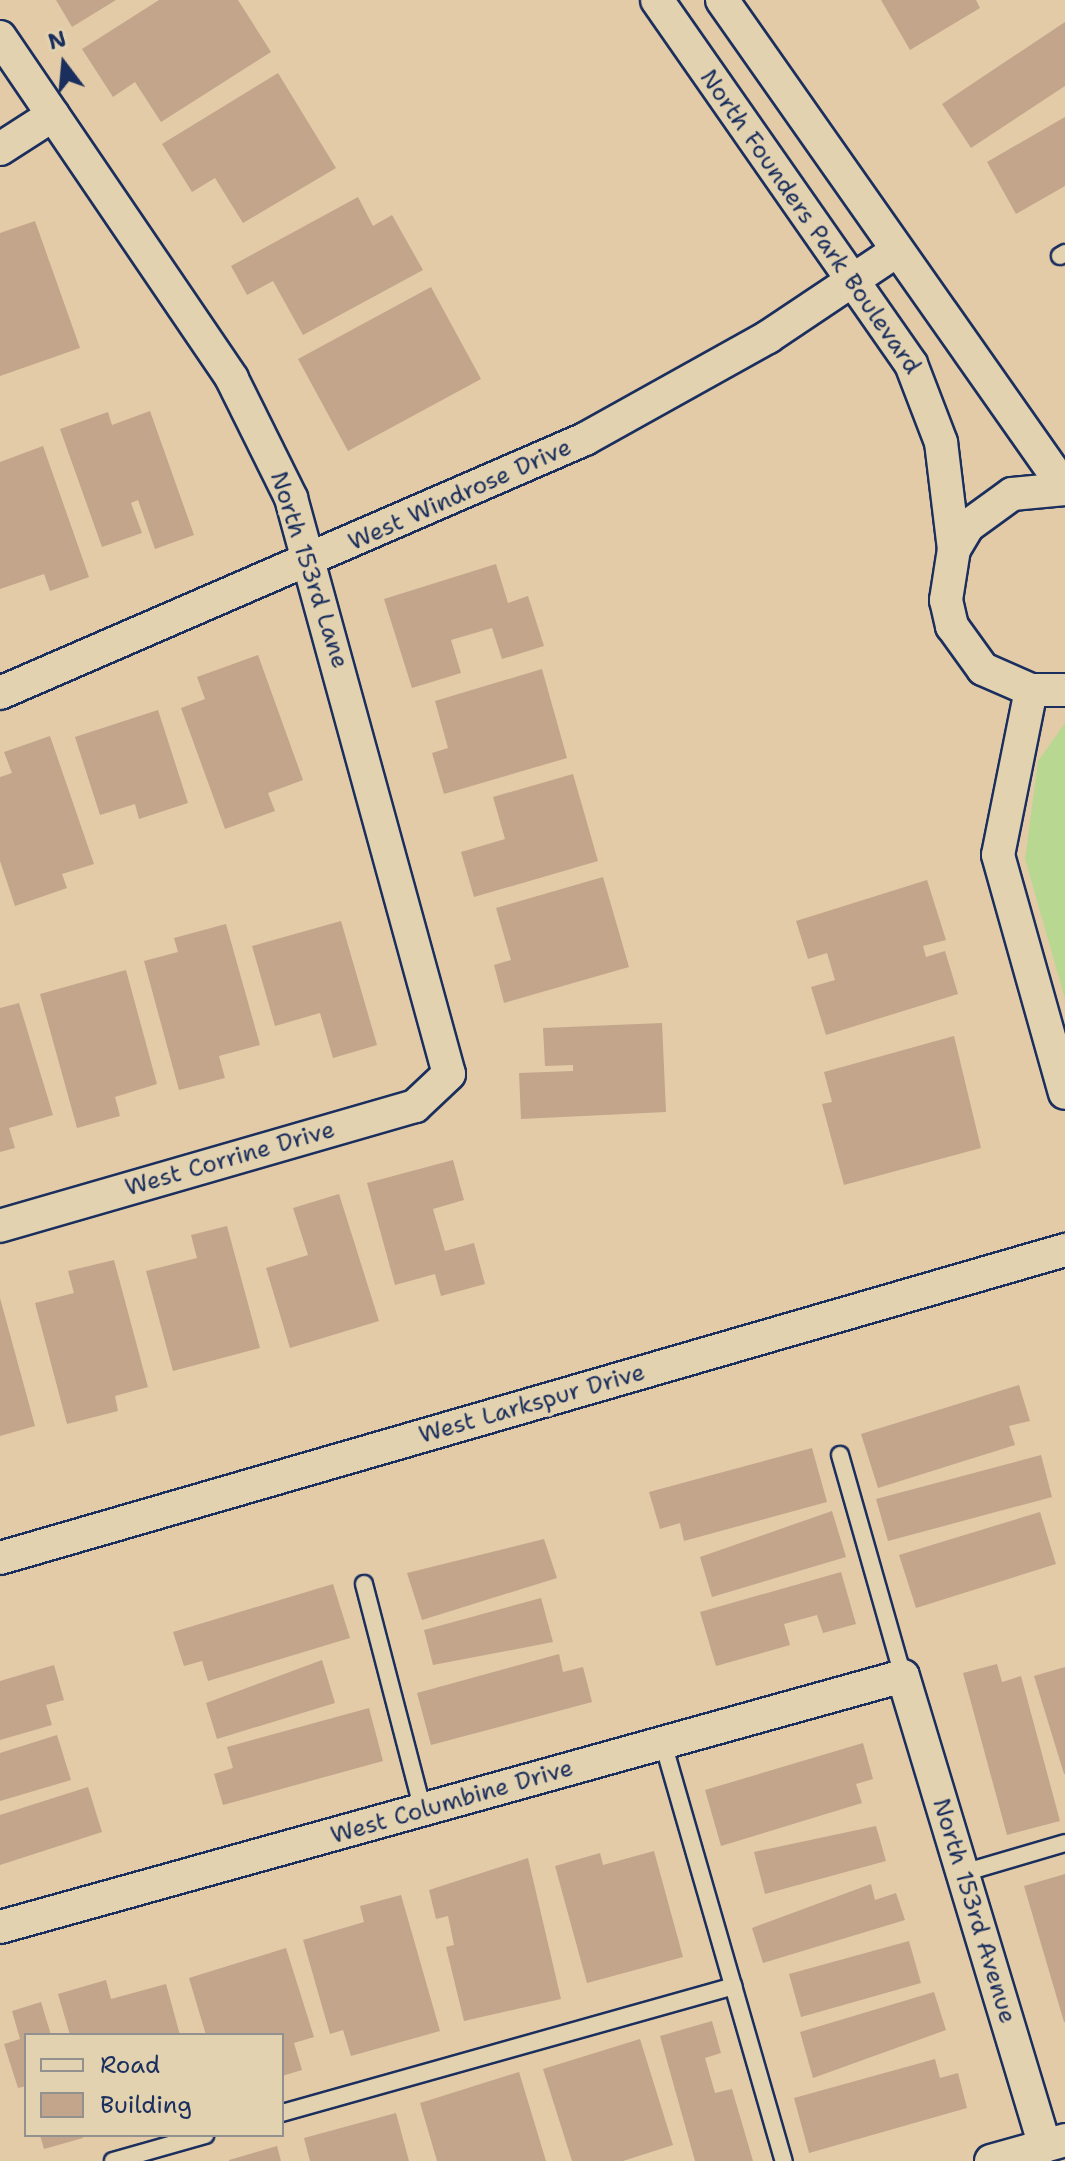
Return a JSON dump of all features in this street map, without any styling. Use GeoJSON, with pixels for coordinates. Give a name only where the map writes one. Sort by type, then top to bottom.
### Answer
{"type":"FeatureCollection","features":[{"type":"Feature","properties":{"kind":"street","name":"North Founders Park Boulevard"},"geometry":{"type":"LineString","coordinates":[[657,0],[928,396],[948,477],[954,549],[946,600],[965,650],[983,669],[1031,690]]}},
{"type":"Feature","properties":{"kind":"street"},"geometry":{"type":"LineString","coordinates":[[722,0],[895,252],[1065,488],[1012,494],[968,526],[954,549]]}},
{"type":"Feature","properties":{"kind":"street","name":"North 153rd Lane"},"geometry":{"type":"LineString","coordinates":[[0,37],[232,379],[291,498],[312,562],[449,1074]]}},
{"type":"Feature","properties":{"kind":"street"},"geometry":{"type":"LineString","coordinates":[[0,149],[53,115]]}},
{"type":"Feature","properties":{"kind":"street","name":"West Windrose Drive"},"geometry":{"type":"LineString","coordinates":[[0,693],[312,562],[585,439],[850,283],[895,252]]}},
{"type":"Feature","properties":{"kind":"street"},"geometry":{"type":"LineString","coordinates":[[1065,690],[1031,690],[998,855],[1065,1093]]}},
{"type":"Feature","properties":{"kind":"street","name":"West Corrine Drive"},"geometry":{"type":"LineString","coordinates":[[0,1226],[415,1106],[449,1074]]}},
{"type":"Feature","properties":{"kind":"street","name":"West Larkspur Drive"},"geometry":{"type":"LineString","coordinates":[[0,1558],[1065,1250]]}},
{"type":"Feature","properties":{"kind":"street","name":"West Columbine Drive"},"geometry":{"type":"LineString","coordinates":[[0,1927],[903,1676]]}},
{"type":"Feature","properties":{"kind":"street","name":"North 153rd Avenue"},"geometry":{"type":"LineString","coordinates":[[903,1676],[963,1873],[1055,2143]]}},
{"type":"Feature","properties":{"kind":"street"},"geometry":{"type":"LineString","coordinates":[[991,2161],[1055,2143]]}},
{"type":"Feature","properties":{"kind":"lane"},"geometry":{"type":"LineString","coordinates":[[840,1455],[903,1676]]}},
{"type":"Feature","properties":{"kind":"lane"},"geometry":{"type":"LineString","coordinates":[[364,1584],[423,1810]]}},
{"type":"Feature","properties":{"kind":"lane"},"geometry":{"type":"LineString","coordinates":[[663,1743],[784,2161]]}},
{"type":"Feature","properties":{"kind":"lane"},"geometry":{"type":"LineString","coordinates":[[963,1873],[1065,1843]]}},
{"type":"Feature","properties":{"kind":"lane"},"geometry":{"type":"LineString","coordinates":[[284,2112],[733,1986]]}},
{"type":"Feature","properties":{"kind":"lane"},"geometry":{"type":"LineString","coordinates":[[113,2161],[198,2137]]}},
{"type":"Feature","properties":{"kind":"green space"},"geometry":{"type":"Polygon","coordinates":[[[1065,723],[1065,999],[1025,859],[1038,761],[1065,723]]]}},
{"type":"Feature","properties":{"kind":"building"},"geometry":{"type":"Polygon","coordinates":[[[56,0],[116,0],[72,27],[56,0]]]}},
{"type":"Feature","properties":{"kind":"building"},"geometry":{"type":"Polygon","coordinates":[[[159,0],[238,0],[271,52],[161,122],[135,82],[113,97],[82,49],[159,0]]]}},
{"type":"Feature","properties":{"kind":"building"},"geometry":{"type":"Polygon","coordinates":[[[881,0],[976,0],[980,8],[910,50],[881,0]]]}},
{"type":"Feature","properties":{"kind":"building"},"geometry":{"type":"Polygon","coordinates":[[[1065,22],[1065,86],[971,148],[942,104],[1065,22]]]}},
{"type":"Feature","properties":{"kind":"building"},"geometry":{"type":"Polygon","coordinates":[[[278,73],[336,168],[243,223],[215,178],[192,192],[162,144],[278,73]]]}},
{"type":"Feature","properties":{"kind":"building"},"geometry":{"type":"Polygon","coordinates":[[[1065,117],[1065,186],[1016,214],[987,162],[1065,117]]]}},
{"type":"Feature","properties":{"kind":"building"},"geometry":{"type":"Polygon","coordinates":[[[358,197],[373,226],[392,215],[423,270],[303,335],[273,281],[247,295],[231,266],[358,197]]]}},
{"type":"Feature","properties":{"kind":"building"},"geometry":{"type":"Polygon","coordinates":[[[35,221],[80,348],[0,376],[0,233],[35,221]]]}},
{"type":"Feature","properties":{"kind":"building"},"geometry":{"type":"Polygon","coordinates":[[[431,287],[481,379],[348,451],[298,359],[431,287]]]}},
{"type":"Feature","properties":{"kind":"building"},"geometry":{"type":"Polygon","coordinates":[[[150,411],[194,535],[155,549],[138,500],[131,503],[142,533],[102,547],[60,429],[108,412],[112,425],[150,411]]]}},
{"type":"Feature","properties":{"kind":"building"},"geometry":{"type":"Polygon","coordinates":[[[43,446],[89,577],[50,591],[44,574],[0,589],[0,462],[43,446]]]}},
{"type":"Feature","properties":{"kind":"building"},"geometry":{"type":"Polygon","coordinates":[[[496,564],[508,603],[528,596],[544,646],[502,659],[492,628],[451,640],[461,673],[412,688],[384,599],[496,564]]]}},
{"type":"Feature","properties":{"kind":"building"},"geometry":{"type":"Polygon","coordinates":[[[258,655],[303,780],[268,793],[275,811],[225,829],[181,708],[205,699],[197,677],[258,655]]]}},
{"type":"Feature","properties":{"kind":"building"},"geometry":{"type":"Polygon","coordinates":[[[542,669],[567,758],[444,794],[432,753],[448,748],[435,701],[542,669]]]}},
{"type":"Feature","properties":{"kind":"building"},"geometry":{"type":"Polygon","coordinates":[[[158,710],[188,803],[139,819],[135,804],[100,815],[75,737],[158,710]]]}},
{"type":"Feature","properties":{"kind":"building"},"geometry":{"type":"Polygon","coordinates":[[[50,736],[94,864],[62,874],[67,888],[15,906],[0,861],[0,777],[12,773],[4,752],[50,736]]]}},
{"type":"Feature","properties":{"kind":"building"},"geometry":{"type":"Polygon","coordinates":[[[573,774],[598,861],[474,897],[461,852],[505,839],[493,797],[573,774]]]}},
{"type":"Feature","properties":{"kind":"building"},"geometry":{"type":"Polygon","coordinates":[[[603,877],[629,967],[504,1003],[494,965],[511,960],[496,908],[603,877]]]}},
{"type":"Feature","properties":{"kind":"building"},"geometry":{"type":"Polygon","coordinates":[[[927,880],[946,940],[923,946],[926,957],[945,951],[958,994],[826,1035],[811,987],[835,980],[827,953],[808,959],[796,921],[927,880]]]}},
{"type":"Feature","properties":{"kind":"building"},"geometry":{"type":"Polygon","coordinates":[[[341,921],[377,1045],[333,1058],[320,1013],[275,1026],[252,946],[341,921]]]}},
{"type":"Feature","properties":{"kind":"building"},"geometry":{"type":"Polygon","coordinates":[[[226,924],[260,1045],[219,1056],[225,1078],[179,1090],[144,961],[178,952],[174,938],[226,924]]]}},
{"type":"Feature","properties":{"kind":"building"},"geometry":{"type":"Polygon","coordinates":[[[126,970],[157,1084],[115,1097],[120,1116],[77,1128],[40,994],[126,970]]]}},
{"type":"Feature","properties":{"kind":"building"},"geometry":{"type":"Polygon","coordinates":[[[19,1003],[53,1115],[9,1128],[15,1148],[0,1152],[0,1008],[19,1003]]]}},
{"type":"Feature","properties":{"kind":"building"},"geometry":{"type":"Polygon","coordinates":[[[662,1023],[666,1112],[521,1119],[519,1073],[573,1071],[573,1065],[545,1066],[543,1028],[662,1023]]]}},
{"type":"Feature","properties":{"kind":"building"},"geometry":{"type":"Polygon","coordinates":[[[954,1036],[981,1148],[844,1185],[822,1104],[832,1102],[824,1072],[954,1036]]]}},
{"type":"Feature","properties":{"kind":"building"},"geometry":{"type":"Polygon","coordinates":[[[453,1160],[464,1200],[433,1209],[445,1251],[474,1243],[485,1284],[441,1296],[435,1274],[395,1285],[367,1183],[453,1160]]]}},
{"type":"Feature","properties":{"kind":"building"},"geometry":{"type":"Polygon","coordinates":[[[339,1194],[379,1321],[290,1348],[266,1268],[308,1255],[293,1208],[339,1194]]]}},
{"type":"Feature","properties":{"kind":"building"},"geometry":{"type":"Polygon","coordinates":[[[227,1226],[260,1348],[173,1371],[146,1271],[197,1258],[191,1235],[227,1226]]]}},
{"type":"Feature","properties":{"kind":"building"},"geometry":{"type":"Polygon","coordinates":[[[114,1260],[148,1387],[115,1396],[118,1411],[67,1424],[35,1303],[74,1293],[68,1271],[114,1260]]]}},
{"type":"Feature","properties":{"kind":"building"},"geometry":{"type":"Polygon","coordinates":[[[0,1298],[35,1426],[0,1436],[0,1298]]]}},
{"type":"Feature","properties":{"kind":"building"},"geometry":{"type":"Polygon","coordinates":[[[1019,1385],[1030,1421],[1009,1426],[1015,1445],[878,1488],[861,1434],[1019,1385]]]}},
{"type":"Feature","properties":{"kind":"building"},"geometry":{"type":"Polygon","coordinates":[[[812,1448],[827,1502],[684,1541],[680,1523],[660,1529],[649,1492],[812,1448]]]}},
{"type":"Feature","properties":{"kind":"building"},"geometry":{"type":"Polygon","coordinates":[[[1041,1455],[1052,1497],[888,1541],[876,1499],[1041,1455]]]}},
{"type":"Feature","properties":{"kind":"building"},"geometry":{"type":"Polygon","coordinates":[[[832,1511],[846,1557],[712,1597],[700,1557],[832,1511]]]}},
{"type":"Feature","properties":{"kind":"building"},"geometry":{"type":"Polygon","coordinates":[[[1040,1512],[1056,1564],[916,1608],[899,1555],[1040,1512]]]}},
{"type":"Feature","properties":{"kind":"building"},"geometry":{"type":"Polygon","coordinates":[[[544,1539],[557,1578],[422,1620],[407,1573],[544,1539]]]}},
{"type":"Feature","properties":{"kind":"building"},"geometry":{"type":"Polygon","coordinates":[[[841,1572],[856,1624],[823,1633],[817,1615],[784,1624],[790,1645],[716,1666],[700,1612],[841,1572]]]}},
{"type":"Feature","properties":{"kind":"building"},"geometry":{"type":"Polygon","coordinates":[[[333,1584],[350,1638],[208,1681],[202,1661],[184,1666],[173,1632],[333,1584]]]}},
{"type":"Feature","properties":{"kind":"building"},"geometry":{"type":"Polygon","coordinates":[[[541,1598],[553,1642],[433,1665],[424,1630],[541,1598]]]}},
{"type":"Feature","properties":{"kind":"building"},"geometry":{"type":"Polygon","coordinates":[[[559,1654],[563,1672],[583,1667],[592,1702],[431,1745],[417,1693],[559,1654]]]}},
{"type":"Feature","properties":{"kind":"building"},"geometry":{"type":"Polygon","coordinates":[[[322,1660],[335,1703],[217,1739],[206,1703],[322,1660]]]}},
{"type":"Feature","properties":{"kind":"building"},"geometry":{"type":"Polygon","coordinates":[[[997,1664],[1002,1682],[1021,1676],[1060,1821],[1007,1835],[963,1673],[997,1664]]]}},
{"type":"Feature","properties":{"kind":"building"},"geometry":{"type":"Polygon","coordinates":[[[54,1665],[64,1700],[46,1705],[52,1725],[0,1740],[0,1681],[54,1665]]]}},
{"type":"Feature","properties":{"kind":"building"},"geometry":{"type":"Polygon","coordinates":[[[1065,1667],[1065,1774],[1064,1774],[1034,1676],[1065,1667]]]}},
{"type":"Feature","properties":{"kind":"building"},"geometry":{"type":"Polygon","coordinates":[[[369,1708],[383,1761],[223,1805],[214,1774],[233,1768],[227,1747],[369,1708]]]}},
{"type":"Feature","properties":{"kind":"building"},"geometry":{"type":"Polygon","coordinates":[[[57,1735],[71,1780],[0,1801],[0,1753],[57,1735]]]}},
{"type":"Feature","properties":{"kind":"building"},"geometry":{"type":"Polygon","coordinates":[[[863,1743],[873,1779],[856,1784],[862,1803],[721,1846],[705,1790],[863,1743]]]}},
{"type":"Feature","properties":{"kind":"building"},"geometry":{"type":"Polygon","coordinates":[[[88,1787],[102,1832],[0,1865],[0,1815],[88,1787]]]}},
{"type":"Feature","properties":{"kind":"building"},"geometry":{"type":"Polygon","coordinates":[[[876,1826],[886,1861],[765,1894],[754,1852],[876,1826]]]}},
{"type":"Feature","properties":{"kind":"building"},"geometry":{"type":"Polygon","coordinates":[[[654,1851],[683,1957],[587,1983],[555,1866],[600,1853],[603,1865],[654,1851]]]}},
{"type":"Feature","properties":{"kind":"building"},"geometry":{"type":"Polygon","coordinates":[[[528,1858],[561,1999],[464,2021],[446,1947],[454,1945],[448,1916],[436,1919],[429,1890],[528,1858]]]}},
{"type":"Feature","properties":{"kind":"building"},"geometry":{"type":"Polygon","coordinates":[[[1065,1874],[1065,2022],[1064,2022],[1024,1886],[1065,1874]]]}},
{"type":"Feature","properties":{"kind":"building"},"geometry":{"type":"Polygon","coordinates":[[[871,1884],[875,1900],[896,1893],[905,1920],[763,1963],[752,1928],[871,1884]]]}},
{"type":"Feature","properties":{"kind":"building"},"geometry":{"type":"Polygon","coordinates":[[[401,1895],[440,2031],[351,2056],[343,2030],[330,2034],[303,1940],[364,1922],[360,1906],[401,1895]]]}},
{"type":"Feature","properties":{"kind":"building"},"geometry":{"type":"Polygon","coordinates":[[[909,1941],[921,1983],[801,2017],[789,1974],[909,1941]]]}},
{"type":"Feature","properties":{"kind":"building"},"geometry":{"type":"Polygon","coordinates":[[[286,1948],[314,2037],[294,2043],[302,2070],[284,2075],[284,2033],[205,2033],[189,1978],[286,1948]]]}},
{"type":"Feature","properties":{"kind":"building"},"geometry":{"type":"Polygon","coordinates":[[[106,1980],[111,1999],[166,1984],[179,2033],[69,2033],[58,1994],[106,1980]]]}},
{"type":"Feature","properties":{"kind":"building"},"geometry":{"type":"Polygon","coordinates":[[[934,1992],[946,2030],[813,2078],[800,2032],[934,1992]]]}},
{"type":"Feature","properties":{"kind":"building"},"geometry":{"type":"Polygon","coordinates":[[[41,2002],[50,2033],[24,2033],[24,2086],[18,2088],[4,2044],[20,2039],[12,2011],[41,2002]]]}},
{"type":"Feature","properties":{"kind":"building"},"geometry":{"type":"Polygon","coordinates":[[[712,2021],[721,2053],[705,2058],[715,2093],[732,2089],[753,2161],[695,2161],[660,2036],[712,2021]]]}},
{"type":"Feature","properties":{"kind":"building"},"geometry":{"type":"Polygon","coordinates":[[[640,2039],[673,2145],[623,2161],[572,2161],[543,2069],[640,2039]]]}},
{"type":"Feature","properties":{"kind":"building"},"geometry":{"type":"Polygon","coordinates":[[[935,2059],[940,2078],[958,2073],[967,2108],[809,2153],[794,2098],[935,2059]]]}},
{"type":"Feature","properties":{"kind":"building"},"geometry":{"type":"Polygon","coordinates":[[[519,2072],[546,2161],[437,2161],[420,2103],[519,2072]]]}},
{"type":"Feature","properties":{"kind":"building"},"geometry":{"type":"Polygon","coordinates":[[[396,2113],[409,2161],[310,2161],[304,2138],[396,2113]]]}},
{"type":"Feature","properties":{"kind":"building"},"geometry":{"type":"Polygon","coordinates":[[[41,2137],[83,2138],[44,2149],[41,2137]]]}},
{"type":"Feature","properties":{"kind":"building"},"geometry":{"type":"Polygon","coordinates":[[[277,2146],[281,2161],[229,2161],[229,2160],[277,2146]]]}}]}
